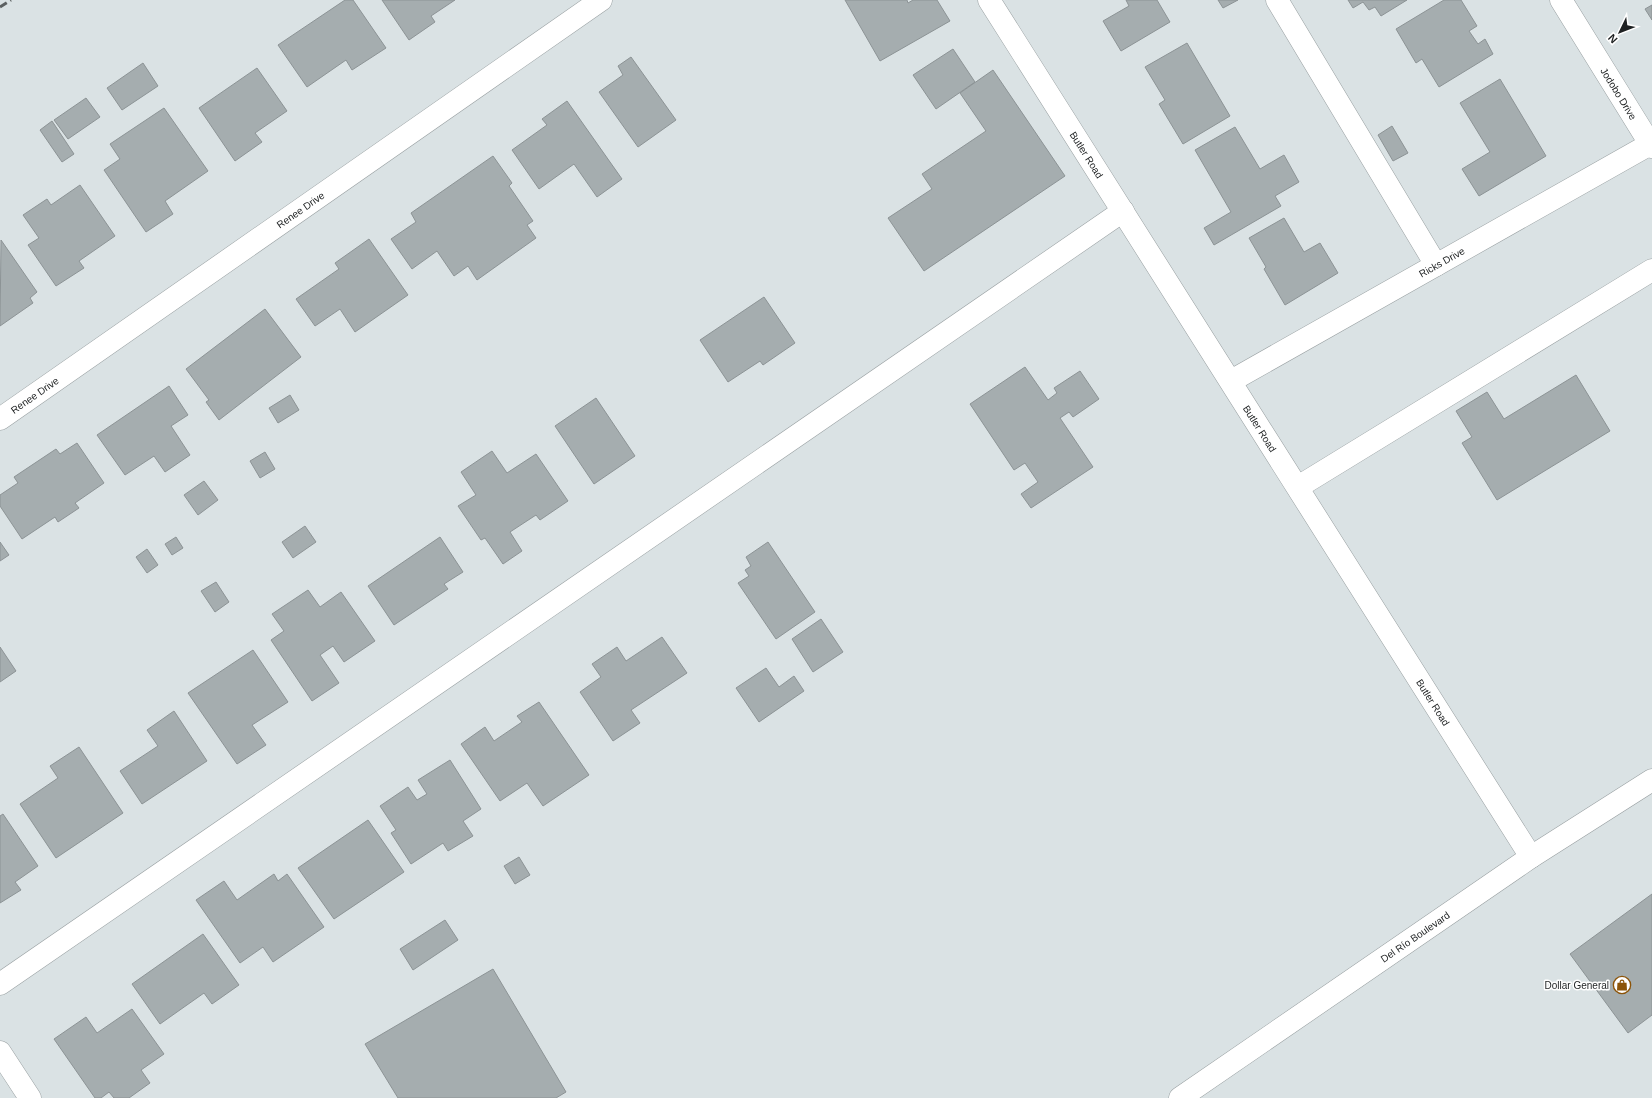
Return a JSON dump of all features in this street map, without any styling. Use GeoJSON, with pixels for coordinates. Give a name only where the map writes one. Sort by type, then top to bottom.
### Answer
{"type":"FeatureCollection","features":[{"type":"Feature","properties":{"kind":"street","name":"Renee Drive"},"geometry":{"type":"LineString","coordinates":[[0,419],[601,0]]}},
{"type":"Feature","properties":{"kind":"street","name":"Butler Road"},"geometry":{"type":"LineString","coordinates":[[989,0],[1531,856]]}},
{"type":"Feature","properties":{"kind":"street"},"geometry":{"type":"LineString","coordinates":[[1277,0],[1436,265]]}},
{"type":"Feature","properties":{"kind":"street","name":"Jodobo Drive"},"geometry":{"type":"LineString","coordinates":[[1561,0],[1651,145]]}},
{"type":"Feature","properties":{"kind":"street","name":"Ricks Drive"},"geometry":{"type":"LineString","coordinates":[[1231,381],[1651,145]]}},
{"type":"Feature","properties":{"kind":"street"},"geometry":{"type":"LineString","coordinates":[[0,984],[1123,211]]}},
{"type":"Feature","properties":{"kind":"street"},"geometry":{"type":"LineString","coordinates":[[1298,487],[1652,270]]}},
{"type":"Feature","properties":{"kind":"street","name":"Del Río Boulevard"},"geometry":{"type":"LineString","coordinates":[[1180,1098],[1531,856],[1652,780]]}},
{"type":"Feature","properties":{"kind":"street"},"geometry":{"type":"LineString","coordinates":[[0,1052],[30,1098]]}},
{"type":"Feature","properties":{"kind":"building"},"geometry":{"type":"Polygon","coordinates":[[[345,0],[353,0],[386,48],[352,70],[346,60],[307,87],[278,45],[345,0]]]}},
{"type":"Feature","properties":{"kind":"building"},"geometry":{"type":"Polygon","coordinates":[[[382,0],[455,0],[431,16],[435,22],[409,40],[382,0]]]}},
{"type":"Feature","properties":{"kind":"building"},"geometry":{"type":"Polygon","coordinates":[[[845,0],[907,0],[908,3],[913,0],[937,0],[950,21],[880,61],[845,0]]]}},
{"type":"Feature","properties":{"kind":"building"},"geometry":{"type":"Polygon","coordinates":[[[1126,0],[1157,0],[1170,22],[1121,51],[1103,21],[1129,6],[1126,0]]]}},
{"type":"Feature","properties":{"kind":"building"},"geometry":{"type":"Polygon","coordinates":[[[1218,0],[1238,0],[1223,8],[1218,0]]]}},
{"type":"Feature","properties":{"kind":"building"},"geometry":{"type":"Polygon","coordinates":[[[1348,0],[1407,0],[1381,16],[1375,7],[1369,10],[1363,2],[1353,8],[1348,0]]]}},
{"type":"Feature","properties":{"kind":"building"},"geometry":{"type":"Polygon","coordinates":[[[1444,0],[1461,0],[1477,26],[1469,31],[1478,44],[1485,39],[1493,54],[1439,87],[1422,59],[1416,63],[1396,29],[1444,0]]]}},
{"type":"Feature","properties":{"kind":"building"},"geometry":{"type":"Polygon","coordinates":[[[1652,5],[1652,20],[1645,9],[1652,5]]]}},
{"type":"Feature","properties":{"kind":"building"},"geometry":{"type":"Polygon","coordinates":[[[1187,43],[1230,116],[1183,144],[1159,104],[1165,100],[1145,67],[1187,43]]]}},
{"type":"Feature","properties":{"kind":"building"},"geometry":{"type":"Polygon","coordinates":[[[953,49],[975,82],[936,109],[913,75],[953,49]]]}},
{"type":"Feature","properties":{"kind":"building"},"geometry":{"type":"Polygon","coordinates":[[[631,57],[676,120],[638,147],[599,92],[623,75],[618,66],[631,57]]]}},
{"type":"Feature","properties":{"kind":"building"},"geometry":{"type":"Polygon","coordinates":[[[143,63],[158,86],[122,110],[107,88],[143,63]]]}},
{"type":"Feature","properties":{"kind":"building"},"geometry":{"type":"Polygon","coordinates":[[[257,68],[287,111],[255,133],[262,142],[235,161],[199,108],[257,68]]]}},
{"type":"Feature","properties":{"kind":"building"},"geometry":{"type":"Polygon","coordinates":[[[993,70],[1065,176],[924,271],[888,218],[932,189],[922,174],[986,131],[960,93],[993,70]]]}},
{"type":"Feature","properties":{"kind":"building"},"geometry":{"type":"Polygon","coordinates":[[[1500,79],[1546,156],[1479,196],[1462,169],[1490,152],[1460,103],[1500,79]]]}},
{"type":"Feature","properties":{"kind":"building"},"geometry":{"type":"Polygon","coordinates":[[[86,98],[100,117],[68,139],[54,120],[86,98]]]}},
{"type":"Feature","properties":{"kind":"building"},"geometry":{"type":"Polygon","coordinates":[[[567,101],[622,179],[597,197],[574,164],[539,189],[512,150],[547,125],[542,119],[567,101]]]}},
{"type":"Feature","properties":{"kind":"building"},"geometry":{"type":"Polygon","coordinates":[[[164,108],[208,171],[165,201],[173,214],[146,232],[104,170],[120,159],[110,144],[164,108]]]}},
{"type":"Feature","properties":{"kind":"building"},"geometry":{"type":"Polygon","coordinates":[[[52,121],[74,154],[62,162],[40,130],[52,121]]]}},
{"type":"Feature","properties":{"kind":"building"},"geometry":{"type":"Polygon","coordinates":[[[1392,126],[1408,153],[1393,161],[1378,135],[1392,126]]]}},
{"type":"Feature","properties":{"kind":"building"},"geometry":{"type":"Polygon","coordinates":[[[1235,127],[1260,169],[1284,155],[1299,182],[1275,196],[1281,206],[1214,245],[1204,228],[1231,212],[1195,150],[1235,127]]]}},
{"type":"Feature","properties":{"kind":"building"},"geometry":{"type":"Polygon","coordinates":[[[493,156],[512,183],[509,186],[533,221],[527,225],[536,238],[477,280],[468,266],[454,276],[437,251],[412,269],[391,239],[416,222],[411,213],[493,156]]]}},
{"type":"Feature","properties":{"kind":"building"},"geometry":{"type":"Polygon","coordinates":[[[80,185],[115,236],[79,261],[84,268],[56,286],[28,245],[39,238],[23,215],[47,199],[51,205],[80,185]]]}},
{"type":"Feature","properties":{"kind":"building"},"geometry":{"type":"Polygon","coordinates":[[[1284,218],[1304,252],[1320,243],[1338,273],[1285,305],[1264,269],[1266,267],[1249,238],[1284,218]]]}},
{"type":"Feature","properties":{"kind":"building"},"geometry":{"type":"Polygon","coordinates":[[[369,239],[408,295],[355,332],[340,309],[315,326],[296,299],[339,269],[335,263],[369,239]]]}},
{"type":"Feature","properties":{"kind":"building"},"geometry":{"type":"Polygon","coordinates":[[[1,240],[37,292],[30,298],[33,303],[0,326],[1,240]]]}},
{"type":"Feature","properties":{"kind":"building"},"geometry":{"type":"Polygon","coordinates":[[[764,297],[795,343],[763,365],[760,361],[728,382],[700,340],[764,297]]]}},
{"type":"Feature","properties":{"kind":"building"},"geometry":{"type":"Polygon","coordinates":[[[265,309],[301,357],[219,420],[206,402],[209,400],[186,369],[265,309]]]}},
{"type":"Feature","properties":{"kind":"building"},"geometry":{"type":"Polygon","coordinates":[[[1025,367],[1048,400],[1057,393],[1054,388],[1080,371],[1099,399],[1073,417],[1069,412],[1060,418],[1093,467],[1031,508],[1021,494],[1038,482],[1025,463],[1014,470],[970,404],[1025,367]]]}},
{"type":"Feature","properties":{"kind":"building"},"geometry":{"type":"Polygon","coordinates":[[[1576,375],[1610,431],[1497,500],[1462,443],[1472,437],[1456,411],[1487,392],[1504,419],[1576,375]]]}},
{"type":"Feature","properties":{"kind":"building"},"geometry":{"type":"Polygon","coordinates":[[[169,386],[188,415],[171,426],[190,455],[165,472],[154,456],[125,475],[97,435],[169,386]]]}},
{"type":"Feature","properties":{"kind":"building"},"geometry":{"type":"Polygon","coordinates":[[[290,395],[299,410],[278,423],[269,408],[290,395]]]}},
{"type":"Feature","properties":{"kind":"building"},"geometry":{"type":"Polygon","coordinates":[[[596,398],[635,456],[594,484],[555,426],[596,398]]]}},
{"type":"Feature","properties":{"kind":"building"},"geometry":{"type":"Polygon","coordinates":[[[77,443],[104,483],[75,503],[79,508],[58,522],[55,517],[22,539],[0,506],[0,495],[18,483],[14,477],[56,449],[60,454],[77,443]]]}},
{"type":"Feature","properties":{"kind":"building"},"geometry":{"type":"Polygon","coordinates":[[[492,451],[507,473],[536,454],[568,501],[540,520],[536,515],[510,532],[522,551],[503,564],[485,538],[481,540],[458,506],[476,495],[461,472],[492,451]]]}},
{"type":"Feature","properties":{"kind":"building"},"geometry":{"type":"Polygon","coordinates":[[[265,452],[275,469],[260,478],[250,461],[265,452]]]}},
{"type":"Feature","properties":{"kind":"building"},"geometry":{"type":"Polygon","coordinates":[[[204,481],[218,500],[198,515],[184,495],[204,481]]]}},
{"type":"Feature","properties":{"kind":"building"},"geometry":{"type":"Polygon","coordinates":[[[305,526],[316,542],[293,558],[282,542],[305,526]]]}},
{"type":"Feature","properties":{"kind":"building"},"geometry":{"type":"Polygon","coordinates":[[[176,537],[183,548],[172,555],[165,544],[176,537]]]}},
{"type":"Feature","properties":{"kind":"building"},"geometry":{"type":"Polygon","coordinates":[[[440,537],[463,572],[444,584],[448,589],[394,625],[368,586],[440,537]]]}},
{"type":"Feature","properties":{"kind":"building"},"geometry":{"type":"Polygon","coordinates":[[[0,542],[9,555],[0,561],[0,542]]]}},
{"type":"Feature","properties":{"kind":"building"},"geometry":{"type":"Polygon","coordinates":[[[768,542],[815,612],[776,639],[738,583],[749,576],[745,570],[751,566],[746,557],[768,542]]]}},
{"type":"Feature","properties":{"kind":"building"},"geometry":{"type":"Polygon","coordinates":[[[147,549],[158,565],[147,573],[136,557],[147,549]]]}},
{"type":"Feature","properties":{"kind":"building"},"geometry":{"type":"Polygon","coordinates":[[[216,582],[229,602],[215,612],[201,591],[216,582]]]}},
{"type":"Feature","properties":{"kind":"building"},"geometry":{"type":"Polygon","coordinates":[[[308,590],[320,607],[341,592],[375,641],[344,662],[333,646],[320,655],[339,683],[312,701],[271,640],[284,631],[272,614],[308,590]]]}},
{"type":"Feature","properties":{"kind":"building"},"geometry":{"type":"Polygon","coordinates":[[[821,619],[843,652],[813,672],[792,639],[821,619]]]}},
{"type":"Feature","properties":{"kind":"building"},"geometry":{"type":"Polygon","coordinates":[[[662,637],[687,673],[631,710],[640,723],[613,741],[580,692],[601,677],[592,664],[617,647],[626,661],[662,637]]]}},
{"type":"Feature","properties":{"kind":"building"},"geometry":{"type":"Polygon","coordinates":[[[0,647],[16,671],[0,682],[0,647]]]}},
{"type":"Feature","properties":{"kind":"building"},"geometry":{"type":"Polygon","coordinates":[[[253,650],[288,702],[252,725],[266,745],[237,764],[188,693],[253,650]]]}},
{"type":"Feature","properties":{"kind":"building"},"geometry":{"type":"Polygon","coordinates":[[[766,668],[779,687],[794,676],[804,691],[759,722],[736,688],[766,668]]]}},
{"type":"Feature","properties":{"kind":"building"},"geometry":{"type":"Polygon","coordinates":[[[539,702],[589,775],[543,806],[527,783],[500,801],[461,744],[485,727],[494,741],[522,722],[517,716],[539,702]]]}},
{"type":"Feature","properties":{"kind":"building"},"geometry":{"type":"Polygon","coordinates":[[[174,711],[207,761],[142,804],[120,771],[158,746],[147,730],[174,711]]]}},
{"type":"Feature","properties":{"kind":"building"},"geometry":{"type":"Polygon","coordinates":[[[79,747],[123,813],[56,858],[20,804],[58,778],[50,766],[79,747]]]}},
{"type":"Feature","properties":{"kind":"building"},"geometry":{"type":"Polygon","coordinates":[[[450,760],[481,809],[463,821],[473,836],[448,851],[443,843],[411,864],[391,833],[396,830],[380,806],[408,787],[417,800],[427,794],[418,780],[450,760]]]}},
{"type":"Feature","properties":{"kind":"building"},"geometry":{"type":"Polygon","coordinates":[[[3,814],[38,866],[15,882],[21,890],[0,903],[0,816],[3,814]]]}},
{"type":"Feature","properties":{"kind":"building"},"geometry":{"type":"Polygon","coordinates":[[[368,820],[404,872],[334,919],[298,868],[368,820]]]}},
{"type":"Feature","properties":{"kind":"building"},"geometry":{"type":"Polygon","coordinates":[[[519,857],[530,875],[515,884],[504,866],[519,857]]]}},
{"type":"Feature","properties":{"kind":"building"},"geometry":{"type":"Polygon","coordinates":[[[274,874],[278,881],[287,874],[324,927],[273,962],[263,947],[240,963],[196,900],[224,881],[237,900],[274,874]]]}},
{"type":"Feature","properties":{"kind":"building","name":"Dollar General"},"geometry":{"type":"Polygon","coordinates":[[[1652,894],[1652,1015],[1628,1033],[1570,954],[1652,894]]]}},
{"type":"Feature","properties":{"kind":"building"},"geometry":{"type":"Polygon","coordinates":[[[445,920],[458,940],[413,970],[400,949],[445,920]]]}},
{"type":"Feature","properties":{"kind":"building"},"geometry":{"type":"Polygon","coordinates":[[[203,934],[239,985],[212,1004],[204,993],[160,1024],[132,984],[203,934]]]}},
{"type":"Feature","properties":{"kind":"building"},"geometry":{"type":"Polygon","coordinates":[[[493,969],[566,1092],[556,1098],[398,1098],[365,1044],[493,969]]]}},
{"type":"Feature","properties":{"kind":"building"},"geometry":{"type":"Polygon","coordinates":[[[132,1009],[164,1054],[141,1070],[150,1083],[129,1098],[114,1098],[109,1092],[101,1098],[95,1098],[54,1039],[86,1017],[97,1033],[132,1009]]]}},
{"type":"Feature","properties":{"kind":"railway"},"geometry":{"type":"LineString","coordinates":[[0,7],[11,0]]}},
{"type":"Feature","properties":{"kind":"place","name":"Dollar General"},"geometry":{"type":"Point","coordinates":[1622,985]}}]}
